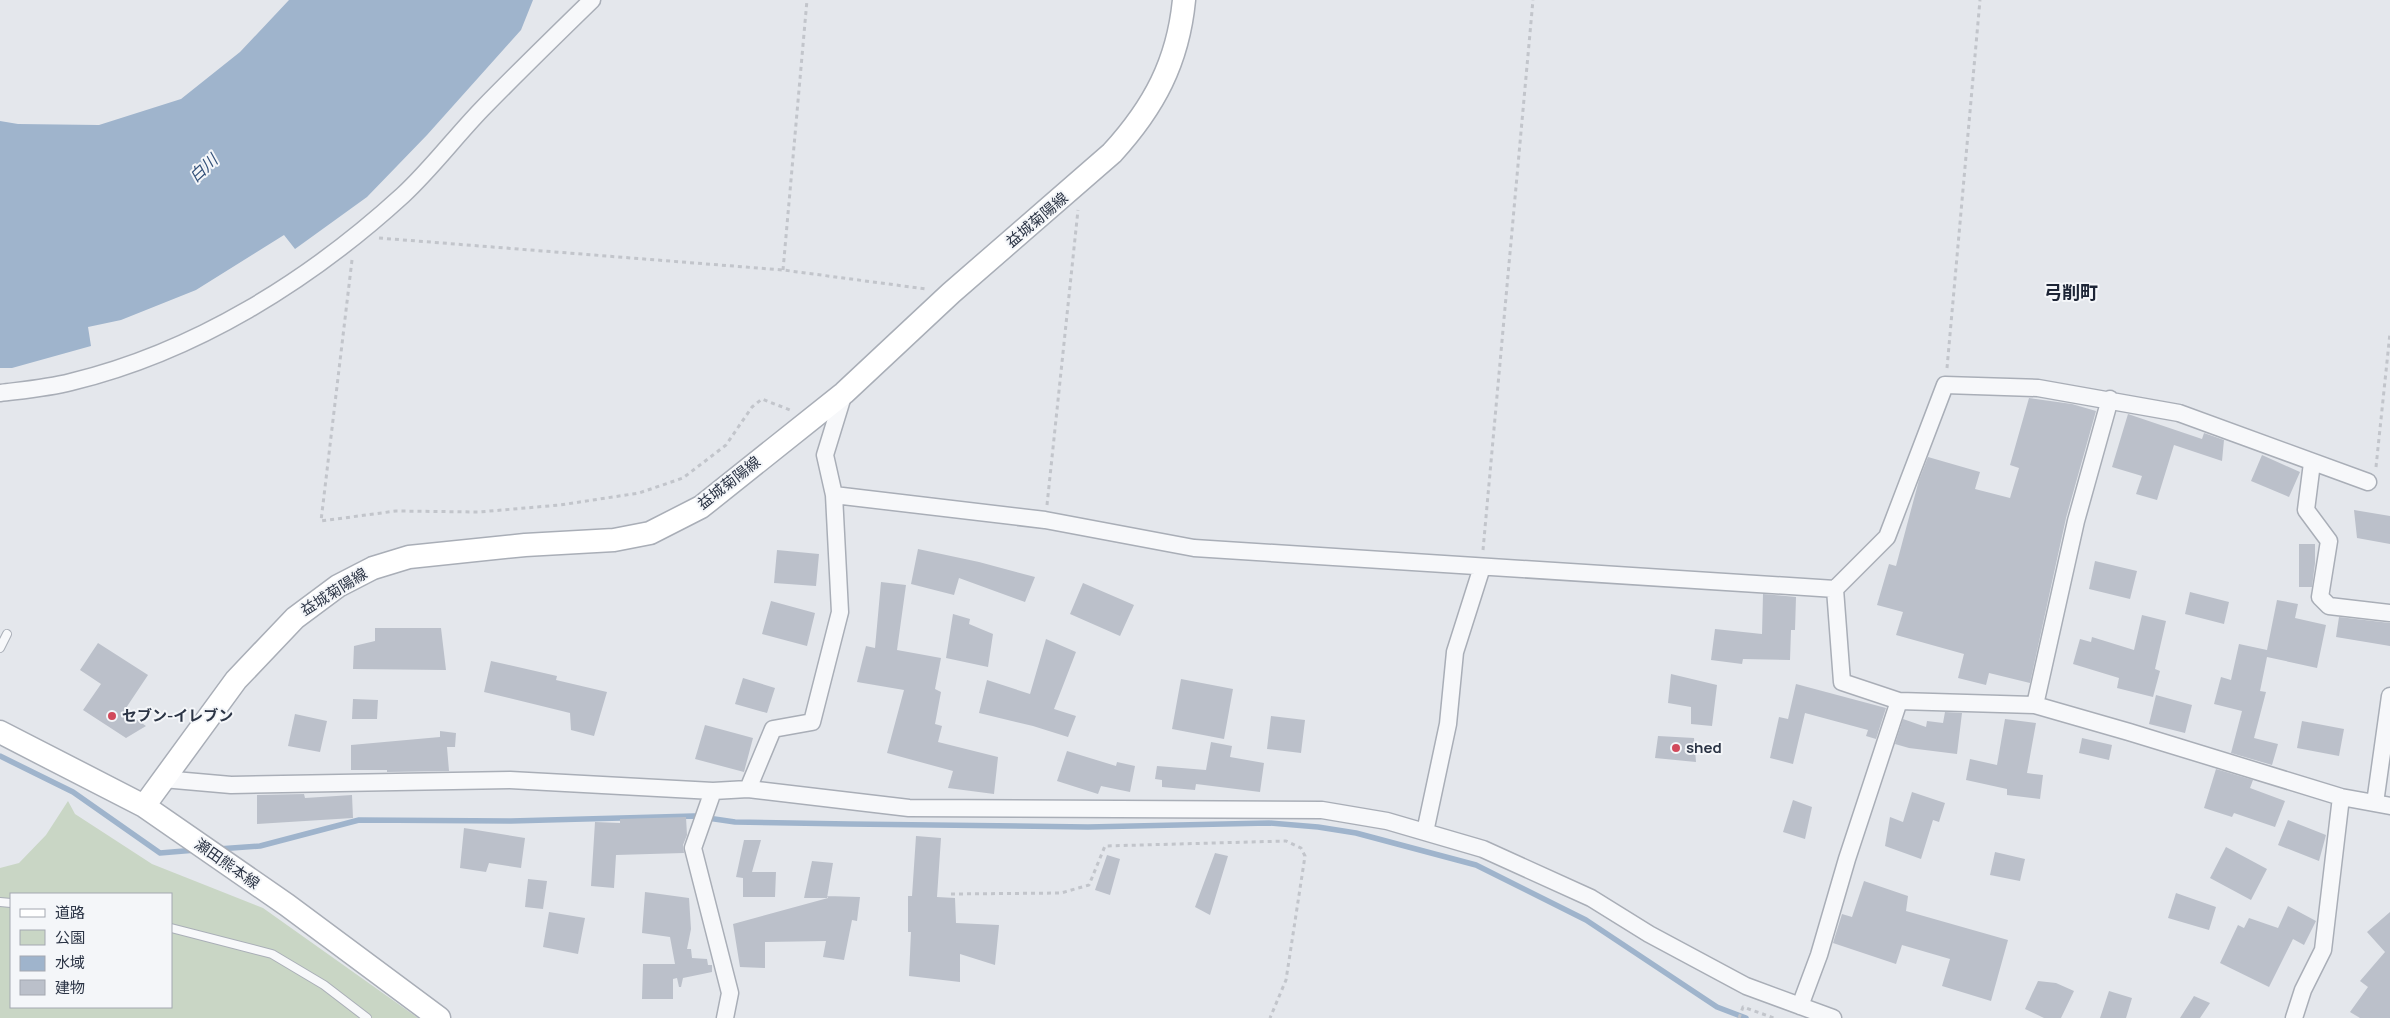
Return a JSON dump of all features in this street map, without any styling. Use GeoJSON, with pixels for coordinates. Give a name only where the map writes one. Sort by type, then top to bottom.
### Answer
{"type":"FeatureCollection","features":[{"type":"Feature","properties":{"kind":"main road","name":"益城菊陽線"},"geometry":{"type":"LineString","coordinates":[[144,806],[236,680],[295,618],[338,586],[373,568],[408,556],[525,545],[614,540],[650,533],[701,507],[844,393],[951,293],[1112,154],[1136,127],[1155,97],[1170,67],[1181,30],[1184,0]]}},
{"type":"Feature","properties":{"kind":"main road","name":"瀬田熊本線"},"geometry":{"type":"LineString","coordinates":[[0,732],[144,806],[287,905],[439,1018]]}},
{"type":"Feature","properties":{"kind":"street"},"geometry":{"type":"LineString","coordinates":[[0,393],[70,383],[127,366],[216,327],[293,283],[355,236],[404,194],[482,109],[592,0]]}},
{"type":"Feature","properties":{"kind":"street"},"geometry":{"type":"LineString","coordinates":[[834,495],[1045,520],[1194,548],[1835,588],[1887,538],[1945,385],[2038,388],[2110,399],[2179,413],[2368,482]]}},
{"type":"Feature","properties":{"kind":"street"},"geometry":{"type":"LineString","coordinates":[[748,789],[773,729],[812,722],[840,612],[834,495],[826,455],[844,393]]}},
{"type":"Feature","properties":{"kind":"street"},"geometry":{"type":"LineString","coordinates":[[2035,705],[2076,521],[2110,399]]}},
{"type":"Feature","properties":{"kind":"street"},"geometry":{"type":"LineString","coordinates":[[2312,463],[2306,510],[2329,541],[2320,597],[2329,606],[2390,613]]}},
{"type":"Feature","properties":{"kind":"street"},"geometry":{"type":"LineString","coordinates":[[1425,832],[1448,724],[1455,652],[1482,567]]}},
{"type":"Feature","properties":{"kind":"street"},"geometry":{"type":"LineString","coordinates":[[1835,588],[1842,682],[1899,701],[2035,705],[2341,797],[2383,804],[2390,696]]}},
{"type":"Feature","properties":{"kind":"street"},"geometry":{"type":"LineString","coordinates":[[1800,1006],[1819,955],[1847,859],[1899,701]]}},
{"type":"Feature","properties":{"kind":"street"},"geometry":{"type":"LineString","coordinates":[[163,779],[231,785],[510,780],[713,792],[748,789],[909,808],[1322,810],[1387,821],[1483,850],[1592,898],[1649,934],[1746,986],[1833,1018]]}},
{"type":"Feature","properties":{"kind":"street"},"geometry":{"type":"LineString","coordinates":[[713,792],[694,848],[730,993],[725,1018]]}},
{"type":"Feature","properties":{"kind":"street"},"geometry":{"type":"LineString","coordinates":[[2294,1018],[2303,990],[2323,950],[2341,797]]}},
{"type":"Feature","properties":{"kind":"lane"},"geometry":{"type":"LineString","coordinates":[[0,648],[8,634]]}},
{"type":"Feature","properties":{"kind":"lane"},"geometry":{"type":"LineString","coordinates":[[172,928],[272,954],[324,985],[367,1018]]}},
{"type":"Feature","properties":{"kind":"path"},"geometry":{"type":"LineString","coordinates":[[783,270],[806,0]]}},
{"type":"Feature","properties":{"kind":"path"},"geometry":{"type":"LineString","coordinates":[[1482,567],[1533,0]]}},
{"type":"Feature","properties":{"kind":"path"},"geometry":{"type":"LineString","coordinates":[[1945,385],[1980,0]]}},
{"type":"Feature","properties":{"kind":"path"},"geometry":{"type":"LineString","coordinates":[[1045,520],[1080,183]]}},
{"type":"Feature","properties":{"kind":"path"},"geometry":{"type":"LineString","coordinates":[[805,424],[788,408],[762,399],[752,407],[726,445],[720,450],[683,478],[639,493],[560,506],[479,512],[396,511],[321,521],[355,236],[783,270],[951,293]]}},
{"type":"Feature","properties":{"kind":"path"},"geometry":{"type":"LineString","coordinates":[[2368,482],[2375,473],[2390,333]]}},
{"type":"Feature","properties":{"kind":"path"},"geometry":{"type":"LineString","coordinates":[[951,894],[1061,893],[1089,885],[1105,846],[1286,841],[1301,848],[1305,856],[1286,980],[1270,1018]]}},
{"type":"Feature","properties":{"kind":"path"},"geometry":{"type":"LineString","coordinates":[[1739,1018],[1743,1007],[1774,1018]]}},
{"type":"Feature","properties":{"kind":"green space"},"geometry":{"type":"Polygon","coordinates":[[[68,801],[75,814],[152,864],[263,908],[418,1018],[0,1018],[0,868],[19,863],[46,835],[68,801]]]}},
{"type":"Feature","properties":{"kind":"water","name":"白川"},"geometry":{"type":"Polygon","coordinates":[[[289,0],[533,0],[521,30],[427,135],[367,197],[295,249],[284,235],[196,290],[121,320],[88,327],[91,346],[12,368],[0,368],[0,121],[18,124],[99,125],[181,99],[240,52],[289,0]]]}},
{"type":"Feature","properties":{"kind":"building"},"geometry":{"type":"Polygon","coordinates":[[[2029,398],[2072,404],[2096,411],[2066,518],[2030,683],[1989,673],[1986,685],[1958,678],[1964,654],[1896,635],[1903,612],[1877,605],[1889,564],[1896,566],[1919,480],[1928,457],[1980,472],[1975,489],[2010,498],[2019,468],[2010,465],[2029,398]]]}},
{"type":"Feature","properties":{"kind":"building"},"geometry":{"type":"Polygon","coordinates":[[[2128,414],[2202,439],[2204,433],[2224,440],[2222,461],[2174,445],[2157,500],[2136,494],[2142,476],[2112,467],[2128,414]]]}},
{"type":"Feature","properties":{"kind":"building"},"geometry":{"type":"Polygon","coordinates":[[[2262,455],[2300,472],[2289,497],[2251,481],[2262,455]]]}},
{"type":"Feature","properties":{"kind":"building"},"geometry":{"type":"Polygon","coordinates":[[[2354,510],[2390,516],[2390,544],[2357,538],[2354,510]]]}},
{"type":"Feature","properties":{"kind":"building"},"geometry":{"type":"Polygon","coordinates":[[[2299,544],[2315,544],[2312,587],[2299,587],[2299,544]]]}},
{"type":"Feature","properties":{"kind":"building"},"geometry":{"type":"Polygon","coordinates":[[[918,549],[979,562],[1035,577],[1025,602],[959,578],[954,595],[911,584],[918,549]]]}},
{"type":"Feature","properties":{"kind":"building"},"geometry":{"type":"Polygon","coordinates":[[[777,550],[819,554],[816,586],[774,583],[777,550]]]}},
{"type":"Feature","properties":{"kind":"building"},"geometry":{"type":"Polygon","coordinates":[[[2095,561],[2137,571],[2130,599],[2089,589],[2095,561]]]}},
{"type":"Feature","properties":{"kind":"building"},"geometry":{"type":"Polygon","coordinates":[[[881,582],[906,585],[897,650],[941,658],[935,689],[941,692],[935,724],[942,726],[938,742],[998,757],[994,794],[948,788],[953,771],[887,753],[904,690],[857,682],[866,646],[875,648],[881,582]]]}},
{"type":"Feature","properties":{"kind":"building"},"geometry":{"type":"Polygon","coordinates":[[[1083,583],[1134,605],[1120,636],[1070,614],[1083,583]]]}},
{"type":"Feature","properties":{"kind":"building"},"geometry":{"type":"Polygon","coordinates":[[[2190,592],[2229,602],[2224,624],[2185,614],[2190,592]]]}},
{"type":"Feature","properties":{"kind":"building"},"geometry":{"type":"Polygon","coordinates":[[[1763,594],[1796,597],[1795,630],[1791,630],[1790,660],[1743,659],[1742,664],[1711,660],[1715,629],[1762,634],[1763,594]]]}},
{"type":"Feature","properties":{"kind":"building"},"geometry":{"type":"Polygon","coordinates":[[[2277,600],[2298,604],[2295,618],[2326,625],[2317,668],[2267,657],[2260,691],[2266,692],[2254,738],[2278,744],[2272,765],[2231,753],[2242,711],[2214,704],[2221,677],[2231,680],[2239,644],[2267,650],[2277,600]]]}},
{"type":"Feature","properties":{"kind":"building"},"geometry":{"type":"Polygon","coordinates":[[[771,601],[815,613],[807,646],[762,634],[771,601]]]}},
{"type":"Feature","properties":{"kind":"building"},"geometry":{"type":"Polygon","coordinates":[[[953,614],[970,619],[969,624],[993,634],[988,667],[946,658],[953,614]]]}},
{"type":"Feature","properties":{"kind":"building"},"geometry":{"type":"Polygon","coordinates":[[[2142,615],[2166,621],[2155,669],[2160,671],[2153,697],[2117,688],[2119,678],[2073,664],[2080,639],[2091,642],[2092,637],[2134,650],[2142,615]]]}},
{"type":"Feature","properties":{"kind":"building"},"geometry":{"type":"Polygon","coordinates":[[[2339,617],[2390,623],[2390,646],[2336,637],[2339,617]]]}},
{"type":"Feature","properties":{"kind":"building"},"geometry":{"type":"Polygon","coordinates":[[[375,628],[441,628],[446,670],[353,669],[354,646],[375,641],[375,628]]]}},
{"type":"Feature","properties":{"kind":"building"},"geometry":{"type":"Polygon","coordinates":[[[1046,639],[1076,652],[1054,709],[1076,716],[1068,737],[1033,726],[979,713],[987,680],[1030,694],[1046,639]]]}},
{"type":"Feature","properties":{"kind":"building"},"geometry":{"type":"Polygon","coordinates":[[[98,643],[148,675],[124,711],[146,726],[126,738],[83,710],[101,684],[80,670],[98,643]]]}},
{"type":"Feature","properties":{"kind":"building"},"geometry":{"type":"Polygon","coordinates":[[[491,661],[557,676],[556,680],[607,692],[594,736],[571,730],[570,713],[484,692],[491,661]]]}},
{"type":"Feature","properties":{"kind":"building"},"geometry":{"type":"Polygon","coordinates":[[[1671,674],[1717,685],[1712,726],[1691,724],[1691,707],[1668,703],[1671,674]]]}},
{"type":"Feature","properties":{"kind":"building"},"geometry":{"type":"Polygon","coordinates":[[[743,678],[775,688],[767,713],[735,704],[743,678]]]}},
{"type":"Feature","properties":{"kind":"building"},"geometry":{"type":"Polygon","coordinates":[[[1181,679],[1233,689],[1224,739],[1172,729],[1181,679]]]}},
{"type":"Feature","properties":{"kind":"building"},"geometry":{"type":"Polygon","coordinates":[[[1796,684],[1886,708],[1876,739],[1866,736],[1868,730],[1805,713],[1793,764],[1770,758],[1779,717],[1788,719],[1796,684]]]}},
{"type":"Feature","properties":{"kind":"building"},"geometry":{"type":"Polygon","coordinates":[[[2156,695],[2192,705],[2185,733],[2149,724],[2156,695]]]}},
{"type":"Feature","properties":{"kind":"building"},"geometry":{"type":"Polygon","coordinates":[[[353,699],[378,700],[377,719],[352,719],[353,699]]]}},
{"type":"Feature","properties":{"kind":"building"},"geometry":{"type":"Polygon","coordinates":[[[1945,712],[1962,713],[1957,754],[1909,748],[1895,744],[1903,719],[1926,727],[1927,721],[1943,723],[1945,712]]]}},
{"type":"Feature","properties":{"kind":"building"},"geometry":{"type":"Polygon","coordinates":[[[295,714],[327,721],[320,752],[288,746],[295,714]]]}},
{"type":"Feature","properties":{"kind":"building"},"geometry":{"type":"Polygon","coordinates":[[[1271,716],[1305,720],[1301,753],[1267,749],[1271,716]]]}},
{"type":"Feature","properties":{"kind":"building"},"geometry":{"type":"Polygon","coordinates":[[[2005,719],[2036,723],[2027,773],[2043,775],[2040,799],[2007,795],[2007,789],[1966,780],[1970,759],[1997,765],[2005,719]]]}},
{"type":"Feature","properties":{"kind":"building"},"geometry":{"type":"Polygon","coordinates":[[[2302,721],[2344,729],[2339,756],[2297,748],[2302,721]]]}},
{"type":"Feature","properties":{"kind":"building"},"geometry":{"type":"Polygon","coordinates":[[[705,725],[753,738],[744,772],[695,759],[705,725]]]}},
{"type":"Feature","properties":{"kind":"building"},"geometry":{"type":"Polygon","coordinates":[[[440,731],[456,733],[455,747],[447,747],[449,771],[387,772],[387,770],[351,770],[351,745],[440,737],[440,731]]]}},
{"type":"Feature","properties":{"kind":"building","name":"shed"},"geometry":{"type":"Polygon","coordinates":[[[1658,736],[1694,738],[1696,762],[1655,758],[1658,736]]]}},
{"type":"Feature","properties":{"kind":"building"},"geometry":{"type":"Polygon","coordinates":[[[2082,738],[2112,745],[2109,760],[2079,753],[2082,738]]]}},
{"type":"Feature","properties":{"kind":"building"},"geometry":{"type":"Polygon","coordinates":[[[1211,742],[1232,746],[1230,757],[1264,763],[1260,792],[1196,784],[1195,790],[1162,787],[1162,780],[1155,779],[1157,766],[1206,770],[1211,742]]]}},
{"type":"Feature","properties":{"kind":"building"},"geometry":{"type":"Polygon","coordinates":[[[1067,751],[1116,766],[1117,762],[1135,766],[1130,792],[1101,786],[1098,794],[1057,781],[1067,751]]]}},
{"type":"Feature","properties":{"kind":"building"},"geometry":{"type":"Polygon","coordinates":[[[2216,769],[2253,780],[2250,788],[2285,801],[2275,827],[2234,813],[2232,817],[2204,808],[2216,769]]]}},
{"type":"Feature","properties":{"kind":"building"},"geometry":{"type":"Polygon","coordinates":[[[1912,792],[1945,803],[1939,822],[1933,820],[1921,859],[1885,846],[1890,817],[1903,822],[1912,792]]]}},
{"type":"Feature","properties":{"kind":"building"},"geometry":{"type":"Polygon","coordinates":[[[304,794],[305,798],[352,795],[353,818],[257,824],[257,795],[304,794]]]}},
{"type":"Feature","properties":{"kind":"building"},"geometry":{"type":"Polygon","coordinates":[[[1793,800],[1812,807],[1805,839],[1783,832],[1793,800]]]}},
{"type":"Feature","properties":{"kind":"building"},"geometry":{"type":"Polygon","coordinates":[[[686,817],[687,835],[683,845],[684,853],[616,855],[614,888],[591,886],[595,822],[620,823],[620,819],[686,817]]]}},
{"type":"Feature","properties":{"kind":"building"},"geometry":{"type":"Polygon","coordinates":[[[2288,820],[2326,835],[2319,861],[2278,845],[2288,820]]]}},
{"type":"Feature","properties":{"kind":"building"},"geometry":{"type":"Polygon","coordinates":[[[464,828],[525,838],[521,868],[489,863],[486,872],[460,868],[464,828]]]}},
{"type":"Feature","properties":{"kind":"building"},"geometry":{"type":"Polygon","coordinates":[[[916,836],[941,838],[937,897],[955,898],[956,923],[999,925],[995,965],[960,954],[960,982],[909,976],[911,932],[908,932],[908,896],[912,896],[916,836]]]}},
{"type":"Feature","properties":{"kind":"building"},"geometry":{"type":"Polygon","coordinates":[[[744,840],[761,840],[752,872],[776,872],[775,897],[743,897],[743,878],[736,877],[744,840]]]}},
{"type":"Feature","properties":{"kind":"building"},"geometry":{"type":"Polygon","coordinates":[[[2226,847],[2267,869],[2251,900],[2210,878],[2226,847]]]}},
{"type":"Feature","properties":{"kind":"building"},"geometry":{"type":"Polygon","coordinates":[[[1995,852],[2025,859],[2020,881],[1990,875],[1995,852]]]}},
{"type":"Feature","properties":{"kind":"building"},"geometry":{"type":"Polygon","coordinates":[[[1215,853],[1228,856],[1210,915],[1195,907],[1215,853]]]}},
{"type":"Feature","properties":{"kind":"building"},"geometry":{"type":"Polygon","coordinates":[[[1107,855],[1120,859],[1110,895],[1095,890],[1107,855]]]}},
{"type":"Feature","properties":{"kind":"building"},"geometry":{"type":"Polygon","coordinates":[[[812,861],[833,863],[827,898],[804,898],[812,861]]]}},
{"type":"Feature","properties":{"kind":"building"},"geometry":{"type":"Polygon","coordinates":[[[528,879],[547,881],[543,909],[525,907],[528,879]]]}},
{"type":"Feature","properties":{"kind":"building"},"geometry":{"type":"Polygon","coordinates":[[[1864,881],[1908,896],[1906,911],[2008,940],[1991,1001],[1942,986],[1950,959],[1902,945],[1896,964],[1833,943],[1842,914],[1852,917],[1864,881]]]}},
{"type":"Feature","properties":{"kind":"building"},"geometry":{"type":"Polygon","coordinates":[[[645,892],[689,898],[691,929],[687,949],[691,949],[692,958],[707,959],[708,965],[712,965],[712,972],[683,978],[681,987],[679,987],[677,978],[673,979],[673,999],[642,999],[643,964],[675,964],[670,937],[642,933],[645,892]]]}},
{"type":"Feature","properties":{"kind":"building"},"geometry":{"type":"Polygon","coordinates":[[[2176,893],[2216,907],[2209,930],[2168,918],[2176,893]]]}},
{"type":"Feature","properties":{"kind":"building"},"geometry":{"type":"Polygon","coordinates":[[[827,896],[860,897],[857,921],[852,920],[844,960],[823,957],[826,941],[765,942],[765,968],[740,967],[733,924],[828,898],[827,896]]]}},
{"type":"Feature","properties":{"kind":"building"},"geometry":{"type":"Polygon","coordinates":[[[2288,906],[2316,921],[2304,945],[2293,939],[2269,987],[2220,963],[2238,925],[2244,928],[2249,918],[2278,928],[2288,906]]]}},
{"type":"Feature","properties":{"kind":"building"},"geometry":{"type":"Polygon","coordinates":[[[549,912],[585,918],[578,954],[543,947],[549,912]]]}},
{"type":"Feature","properties":{"kind":"building"},"geometry":{"type":"Polygon","coordinates":[[[2390,912],[2390,1018],[2360,1018],[2350,1012],[2368,987],[2360,981],[2385,952],[2367,932],[2390,912]]]}},
{"type":"Feature","properties":{"kind":"building"},"geometry":{"type":"Polygon","coordinates":[[[2038,981],[2056,983],[2074,991],[2061,1018],[2044,1018],[2025,1009],[2038,981]]]}},
{"type":"Feature","properties":{"kind":"building"},"geometry":{"type":"Polygon","coordinates":[[[2109,991],[2132,998],[2126,1018],[2100,1018],[2109,991]]]}},
{"type":"Feature","properties":{"kind":"building"},"geometry":{"type":"Polygon","coordinates":[[[2194,996],[2210,1003],[2200,1018],[2180,1018],[2194,996]]]}},
{"type":"Feature","properties":{"kind":"waterway"},"geometry":{"type":"LineString","coordinates":[[0,756],[73,792],[160,853],[196,850]]}},
{"type":"Feature","properties":{"kind":"waterway"},"geometry":{"type":"LineString","coordinates":[[218,849],[260,846],[359,820],[511,821],[694,816],[735,822],[1088,827],[1269,823],[1318,827],[1356,833],[1476,865],[1586,920],[1717,1007],[1746,1018]]}},
{"type":"Feature","properties":{"kind":"place","name":"セブン-イレブン"},"geometry":{"type":"Point","coordinates":[112,716]}},
{"type":"Feature","properties":{"kind":"place","name":"shed"},"geometry":{"type":"Point","coordinates":[1676,748]}},
{"type":"Feature","properties":{"kind":"district","name":"弓削町"},"geometry":{"type":"Point","coordinates":[2071,293]}}]}
